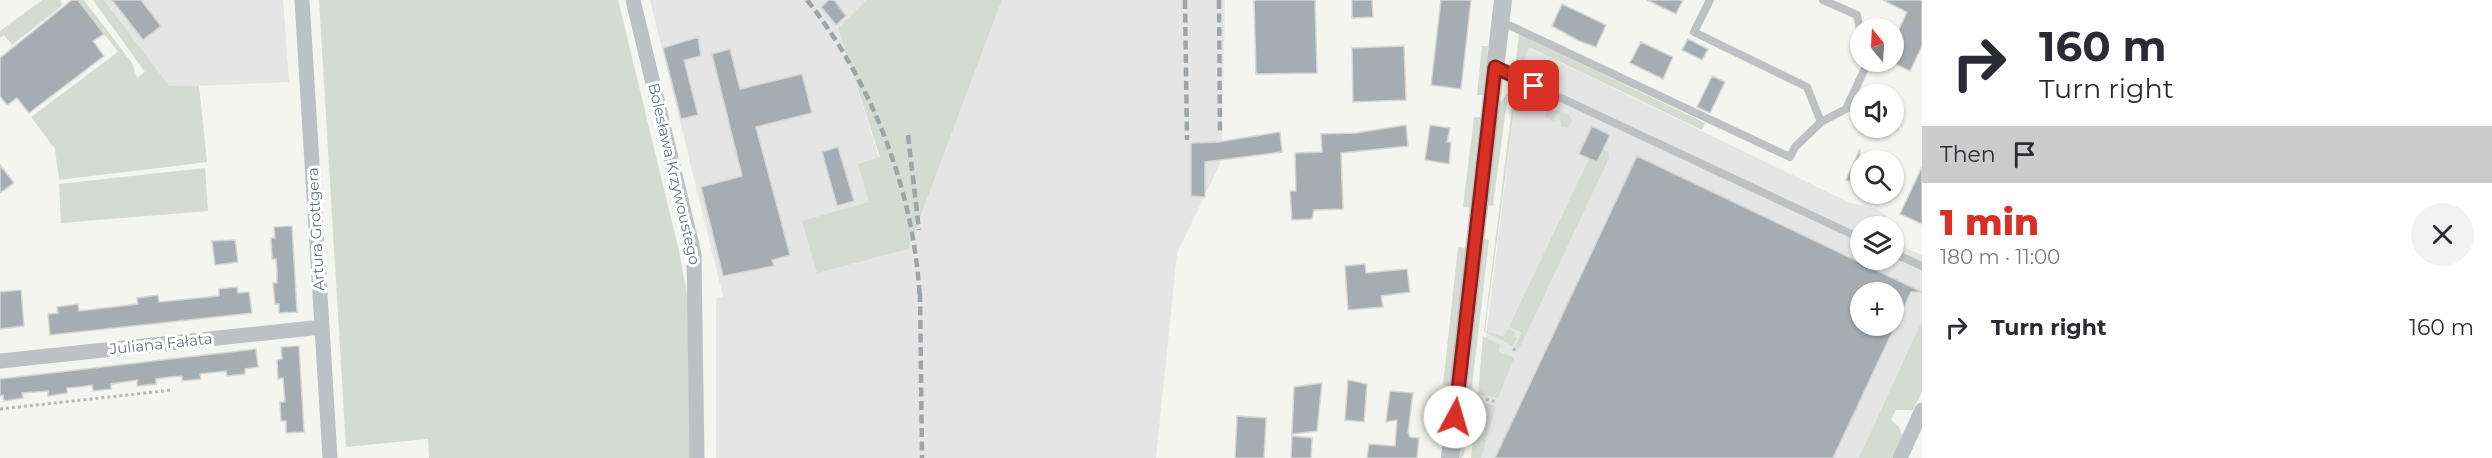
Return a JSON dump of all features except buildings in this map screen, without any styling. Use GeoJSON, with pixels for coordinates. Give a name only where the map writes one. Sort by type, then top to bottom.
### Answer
{"type":"FeatureCollection","features":[{"type":"Feature","properties":{"kind":"street","name":"Artura Grottgera"},"geometry":{"type":"LineString","coordinates":[[302,0],[330,458]]}},
{"type":"Feature","properties":{"kind":"street","name":"Bolesława Krzywoustego"},"geometry":{"type":"LineString","coordinates":[[633,0],[694,254],[697,458]]}},
{"type":"Feature","properties":{"kind":"street"},"geometry":{"type":"LineString","coordinates":[[1450,458],[1503,0]]}},
{"type":"Feature","properties":{"kind":"street","name":"Juliana Fałata"},"geometry":{"type":"LineString","coordinates":[[0,361],[322,327]]}},
{"type":"Feature","properties":{"kind":"street"},"geometry":{"type":"LineString","coordinates":[[1900,458],[1922,410]]}},
{"type":"Feature","properties":{"kind":"lane"},"geometry":{"type":"LineString","coordinates":[[1710,0],[1694,32],[1807,87],[1821,122]]}},
{"type":"Feature","properties":{"kind":"lane"},"geometry":{"type":"LineString","coordinates":[[1823,0],[1857,15],[1858,18]]}},
{"type":"Feature","properties":{"kind":"lane"},"geometry":{"type":"LineString","coordinates":[[1500,21],[1790,157],[1795,147],[1821,122],[1846,109],[1863,72]]}},
{"type":"Feature","properties":{"kind":"lane"},"geometry":{"type":"LineString","coordinates":[[1495,67],[1850,233]]}},
{"type":"Feature","properties":{"kind":"lane"},"geometry":{"type":"LineString","coordinates":[[1904,258],[1922,266]]}},
{"type":"Feature","properties":{"kind":"path"},"geometry":{"type":"LineString","coordinates":[[1513,349],[1518,351]]}},
{"type":"Feature","properties":{"kind":"path"},"geometry":{"type":"LineString","coordinates":[[0,409],[172,390]]}},
{"type":"Feature","properties":{"kind":"path"},"geometry":{"type":"LineString","coordinates":[[1486,399],[1497,402]]}},
{"type":"Feature","properties":{"kind":"shaded area"},"geometry":{"type":"Polygon","coordinates":[[[42,0],[60,0],[63,5],[12,45],[4,35],[0,38],[0,31],[42,0]]]}},
{"type":"Feature","properties":{"kind":"shaded area"},"geometry":{"type":"Polygon","coordinates":[[[78,0],[84,0],[132,63],[137,78],[145,72],[93,0],[104,0],[169,86],[199,86],[207,162],[59,180],[55,149],[31,117],[118,52],[78,0]]]}},
{"type":"Feature","properties":{"kind":"shaded area"},"geometry":{"type":"Polygon","coordinates":[[[104,0],[283,0],[289,82],[169,87],[104,0]]]}},
{"type":"Feature","properties":{"kind":"shaded area"},"geometry":{"type":"Polygon","coordinates":[[[319,0],[618,0],[679,251],[688,299],[690,458],[429,458],[428,439],[346,447],[319,0]]]}},
{"type":"Feature","properties":{"kind":"shaded area"},"geometry":{"type":"Polygon","coordinates":[[[650,0],[866,0],[838,28],[908,249],[1002,0],[1225,0],[1222,141],[1218,141],[1220,164],[1177,253],[1156,458],[716,458],[716,299],[723,296],[650,0]]]}},
{"type":"Feature","properties":{"kind":"shaded area"},"geometry":{"type":"Polygon","coordinates":[[[866,0],[1002,0],[908,249],[817,273],[802,221],[869,202],[858,164],[880,157],[838,28],[866,0]]]}},
{"type":"Feature","properties":{"kind":"shaded area"},"geometry":{"type":"Polygon","coordinates":[[[1519,34],[1705,123],[1702,130],[1529,47],[1520,70],[1515,68],[1519,34]]]}},
{"type":"Feature","properties":{"kind":"shaded area"},"geometry":{"type":"Polygon","coordinates":[[[1482,46],[1488,46],[1484,95],[1477,95],[1482,46]]]}},
{"type":"Feature","properties":{"kind":"shaded area"},"geometry":{"type":"Polygon","coordinates":[[[1528,47],[1850,204],[1876,209],[1887,216],[1850,216],[1850,270],[1904,270],[1904,247],[1922,255],[1922,352],[1887,426],[1881,458],[1471,458],[1518,78],[1528,47]]]}},
{"type":"Feature","properties":{"kind":"shaded area"},"geometry":{"type":"Polygon","coordinates":[[[1514,92],[1569,115],[1572,120],[1568,128],[1561,126],[1560,115],[1556,114],[1554,121],[1545,117],[1548,108],[1516,94],[1485,331],[1503,337],[1508,329],[1515,332],[1514,336],[1517,338],[1513,346],[1484,331],[1514,92]]]}},
{"type":"Feature","properties":{"kind":"shaded area"},"geometry":{"type":"Polygon","coordinates":[[[1508,93],[1493,206],[1487,205],[1498,105],[1508,93]]]}},
{"type":"Feature","properties":{"kind":"shaded area"},"geometry":{"type":"Polygon","coordinates":[[[1474,117],[1480,117],[1470,208],[1463,207],[1474,117]]]}},
{"type":"Feature","properties":{"kind":"shaded area"},"geometry":{"type":"Polygon","coordinates":[[[1603,149],[1608,152],[1609,158],[1519,349],[1515,347],[1522,333],[1509,327],[1589,159],[1597,162],[1603,149]]]}},
{"type":"Feature","properties":{"kind":"shaded area"},"geometry":{"type":"Polygon","coordinates":[[[205,168],[208,211],[61,223],[59,184],[205,168]]]}},
{"type":"Feature","properties":{"kind":"shaded area"},"geometry":{"type":"Polygon","coordinates":[[[1483,239],[1489,240],[1464,455],[1461,458],[1458,457],[1483,239]]]}},
{"type":"Feature","properties":{"kind":"shaded area"},"geometry":{"type":"Polygon","coordinates":[[[1458,247],[1466,248],[1450,386],[1443,385],[1458,247]]]}},
{"type":"Feature","properties":{"kind":"shaded area"},"geometry":{"type":"Polygon","coordinates":[[[1922,321],[1922,392],[1913,410],[1896,410],[1891,420],[1899,427],[1902,436],[1892,458],[1859,458],[1922,321]]]}},
{"type":"Feature","properties":{"kind":"shaded area"},"geometry":{"type":"Polygon","coordinates":[[[1483,336],[1500,345],[1498,351],[1514,358],[1498,398],[1478,394],[1483,336]]]}},
{"type":"Feature","properties":{"kind":"shaded area"},"geometry":{"type":"Polygon","coordinates":[[[1477,402],[1496,406],[1481,458],[1471,458],[1477,402]]]}},
{"type":"Feature","properties":{"kind":"railway"},"geometry":{"type":"LineString","coordinates":[[807,0],[831,33],[852,68],[887,142],[910,221],[920,302]]}},
{"type":"Feature","properties":{"kind":"railway"},"geometry":{"type":"LineString","coordinates":[[1185,0],[1187,140]]}},
{"type":"Feature","properties":{"kind":"railway"},"geometry":{"type":"LineString","coordinates":[[1219,0],[1220,135]]}},
{"type":"Feature","properties":{"kind":"railway"},"geometry":{"type":"LineString","coordinates":[[908,135],[919,230]]}},
{"type":"Feature","properties":{"kind":"railway"},"geometry":{"type":"LineString","coordinates":[[920,293],[922,458]]}},
{"type":"Feature","properties":{"kind":"route"},"geometry":{"type":"LineString","coordinates":[[1455,417],[1495,67],[1534,86]]}}]}
